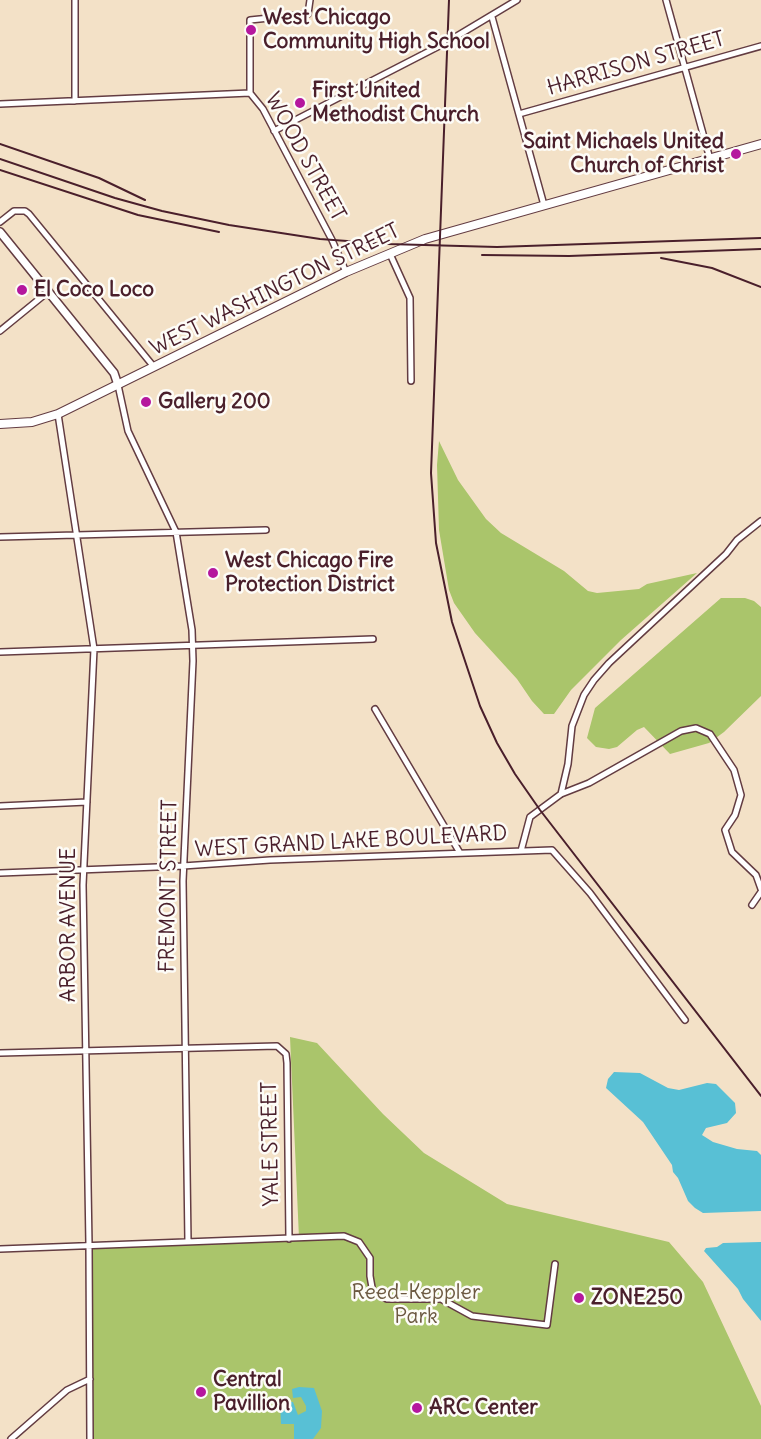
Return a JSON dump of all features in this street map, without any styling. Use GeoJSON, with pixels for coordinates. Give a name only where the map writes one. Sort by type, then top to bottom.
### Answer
{"type":"FeatureCollection","features":[{"type":"Feature","properties":{"kind":"main road","name":"WEST WASHINGTON STREET"},"geometry":{"type":"LineString","coordinates":[[1,421],[33,422],[58,414],[346,272],[425,239],[761,144]]}},
{"type":"Feature","properties":{"kind":"street"},"geometry":{"type":"LineString","coordinates":[[75,0],[75,101]]}},
{"type":"Feature","properties":{"kind":"street","name":"WOOD STREET"},"geometry":{"type":"LineString","coordinates":[[310,0],[308,14],[250,20],[250,93],[262,108],[334,244],[346,272]]}},
{"type":"Feature","properties":{"kind":"street"},"geometry":{"type":"LineString","coordinates":[[274,131],[447,42],[517,0]]}},
{"type":"Feature","properties":{"kind":"street"},"geometry":{"type":"LineString","coordinates":[[666,0],[710,159]]}},
{"type":"Feature","properties":{"kind":"street"},"geometry":{"type":"LineString","coordinates":[[492,17],[544,205]]}},
{"type":"Feature","properties":{"kind":"street","name":"HARRISON STREET"},"geometry":{"type":"LineString","coordinates":[[519,114],[761,46]]}},
{"type":"Feature","properties":{"kind":"street"},"geometry":{"type":"LineString","coordinates":[[0,104],[250,93]]}},
{"type":"Feature","properties":{"kind":"street"},"geometry":{"type":"LineString","coordinates":[[0,222],[14,211],[25,211],[29,214],[154,367]]}},
{"type":"Feature","properties":{"kind":"street"},"geometry":{"type":"LineString","coordinates":[[0,232],[50,291],[114,374],[118,385]]}},
{"type":"Feature","properties":{"kind":"street"},"geometry":{"type":"LineString","coordinates":[[390,254],[410,298],[411,381]]}},
{"type":"Feature","properties":{"kind":"street"},"geometry":{"type":"LineString","coordinates":[[0,331],[50,291]]}},
{"type":"Feature","properties":{"kind":"street","name":"FREMONT STREET"},"geometry":{"type":"LineString","coordinates":[[118,385],[128,432],[176,532],[192,630],[183,866],[188,1242]]}},
{"type":"Feature","properties":{"kind":"street","name":"ARBOR AVENUE"},"geometry":{"type":"LineString","coordinates":[[58,414],[94,649],[84,870],[90,1439]]}},
{"type":"Feature","properties":{"kind":"street"},"geometry":{"type":"LineString","coordinates":[[561,795],[568,765],[572,726],[584,695],[594,680],[609,663],[726,554],[737,540],[761,521]]}},
{"type":"Feature","properties":{"kind":"street"},"geometry":{"type":"LineString","coordinates":[[0,537],[266,530]]}},
{"type":"Feature","properties":{"kind":"street"},"geometry":{"type":"LineString","coordinates":[[0,652],[373,639]]}},
{"type":"Feature","properties":{"kind":"street"},"geometry":{"type":"LineString","coordinates":[[375,709],[460,853]]}},
{"type":"Feature","properties":{"kind":"street","name":"WEST GRAND LAKE BOULEVARD"},"geometry":{"type":"LineString","coordinates":[[521,851],[530,817],[561,795],[590,783],[681,731],[696,728],[710,734],[734,770],[741,795],[735,815],[725,830],[732,852],[756,875],[761,891],[752,905]]}},
{"type":"Feature","properties":{"kind":"street"},"geometry":{"type":"LineString","coordinates":[[0,806],[87,802]]}},
{"type":"Feature","properties":{"kind":"street","name":"WEST GRAND LAKE BOULEVARD"},"geometry":{"type":"LineString","coordinates":[[0,873],[552,850],[590,893],[685,1020]]}},
{"type":"Feature","properties":{"kind":"street","name":"YALE STREET"},"geometry":{"type":"LineString","coordinates":[[185,1047],[274,1045],[283,1050],[287,1063],[289,1239]]}},
{"type":"Feature","properties":{"kind":"street"},"geometry":{"type":"LineString","coordinates":[[0,1053],[185,1047]]}},
{"type":"Feature","properties":{"kind":"street"},"geometry":{"type":"LineString","coordinates":[[0,1249],[344,1236],[359,1242],[370,1258],[373,1293],[387,1299],[441,1299],[472,1316],[547,1325],[555,1264]]}},
{"type":"Feature","properties":{"kind":"street"},"geometry":{"type":"LineString","coordinates":[[11,1439],[67,1390],[90,1379]]}},
{"type":"Feature","properties":{"kind":"green space"},"geometry":{"type":"Polygon","coordinates":[[[439,441],[458,480],[486,519],[501,533],[564,571],[588,591],[597,593],[639,589],[647,584],[697,573],[621,640],[571,690],[554,714],[544,714],[532,701],[517,679],[475,633],[454,603],[449,590],[439,530],[437,465],[439,441]]]}},
{"type":"Feature","properties":{"kind":"green space"},"geometry":{"type":"Polygon","coordinates":[[[721,598],[745,598],[761,607],[761,696],[724,732],[709,743],[670,754],[644,727],[617,747],[609,749],[596,747],[587,738],[595,708],[721,598]]]}},
{"type":"Feature","properties":{"kind":"green space","name":"Reed-Keppler Park"},"geometry":{"type":"Polygon","coordinates":[[[290,1037],[317,1043],[383,1114],[424,1153],[507,1204],[669,1242],[703,1282],[761,1406],[761,1439],[93,1439],[89,1245],[299,1238],[290,1037]]]}},
{"type":"Feature","properties":{"kind":"water"},"geometry":{"type":"Polygon","coordinates":[[[614,1072],[640,1073],[668,1088],[679,1090],[707,1083],[716,1084],[735,1103],[736,1113],[727,1123],[706,1128],[702,1135],[713,1142],[737,1149],[757,1151],[761,1155],[761,1211],[703,1213],[695,1208],[688,1201],[673,1172],[672,1165],[643,1122],[606,1088],[608,1079],[614,1072]]]}},
{"type":"Feature","properties":{"kind":"water"},"geometry":{"type":"Polygon","coordinates":[[[761,1242],[761,1321],[738,1289],[704,1251],[706,1248],[717,1247],[723,1243],[761,1242]]]}},
{"type":"Feature","properties":{"kind":"water"},"geometry":{"type":"Polygon","coordinates":[[[314,1388],[322,1411],[321,1428],[313,1439],[294,1439],[294,1424],[281,1424],[280,1402],[293,1402],[298,1415],[306,1411],[301,1397],[293,1398],[292,1389],[314,1388]]]}},
{"type":"Feature","properties":{"kind":"railway"},"geometry":{"type":"LineString","coordinates":[[449,0],[431,473],[436,543],[452,622],[480,706],[497,743],[515,774],[540,810],[761,1096]]}},
{"type":"Feature","properties":{"kind":"railway"},"geometry":{"type":"LineString","coordinates":[[0,144],[99,178],[145,200]]}},
{"type":"Feature","properties":{"kind":"railway"},"geometry":{"type":"LineString","coordinates":[[0,159],[115,198],[162,211],[229,225],[320,239],[388,244],[497,247],[761,238]]}},
{"type":"Feature","properties":{"kind":"railway"},"geometry":{"type":"LineString","coordinates":[[0,170],[138,215],[219,232]]}},
{"type":"Feature","properties":{"kind":"railway"},"geometry":{"type":"LineString","coordinates":[[482,255],[569,256],[761,249]]}},
{"type":"Feature","properties":{"kind":"railway"},"geometry":{"type":"LineString","coordinates":[[661,258],[712,268],[761,287]]}},
{"type":"Feature","properties":{"kind":"place","name":"West Chicago Community High School"},"geometry":{"type":"Point","coordinates":[251,30]}},
{"type":"Feature","properties":{"kind":"place","name":"First United Methodist Church"},"geometry":{"type":"Point","coordinates":[300,103]}},
{"type":"Feature","properties":{"kind":"place","name":"Saint Michaels United Church of Christ"},"geometry":{"type":"Point","coordinates":[736,154]}},
{"type":"Feature","properties":{"kind":"place","name":"El Coco Loco"},"geometry":{"type":"Point","coordinates":[22,290]}},
{"type":"Feature","properties":{"kind":"place","name":"Gallery 200"},"geometry":{"type":"Point","coordinates":[146,402]}},
{"type":"Feature","properties":{"kind":"place","name":"West Chicago Fire Protection District"},"geometry":{"type":"Point","coordinates":[213,573]}},
{"type":"Feature","properties":{"kind":"place","name":"ZONE250"},"geometry":{"type":"Point","coordinates":[579,1298]}},
{"type":"Feature","properties":{"kind":"place","name":"Central Pavillion"},"geometry":{"type":"Point","coordinates":[201,1392]}},
{"type":"Feature","properties":{"kind":"place","name":"ARC Center"},"geometry":{"type":"Point","coordinates":[417,1408]}}]}
